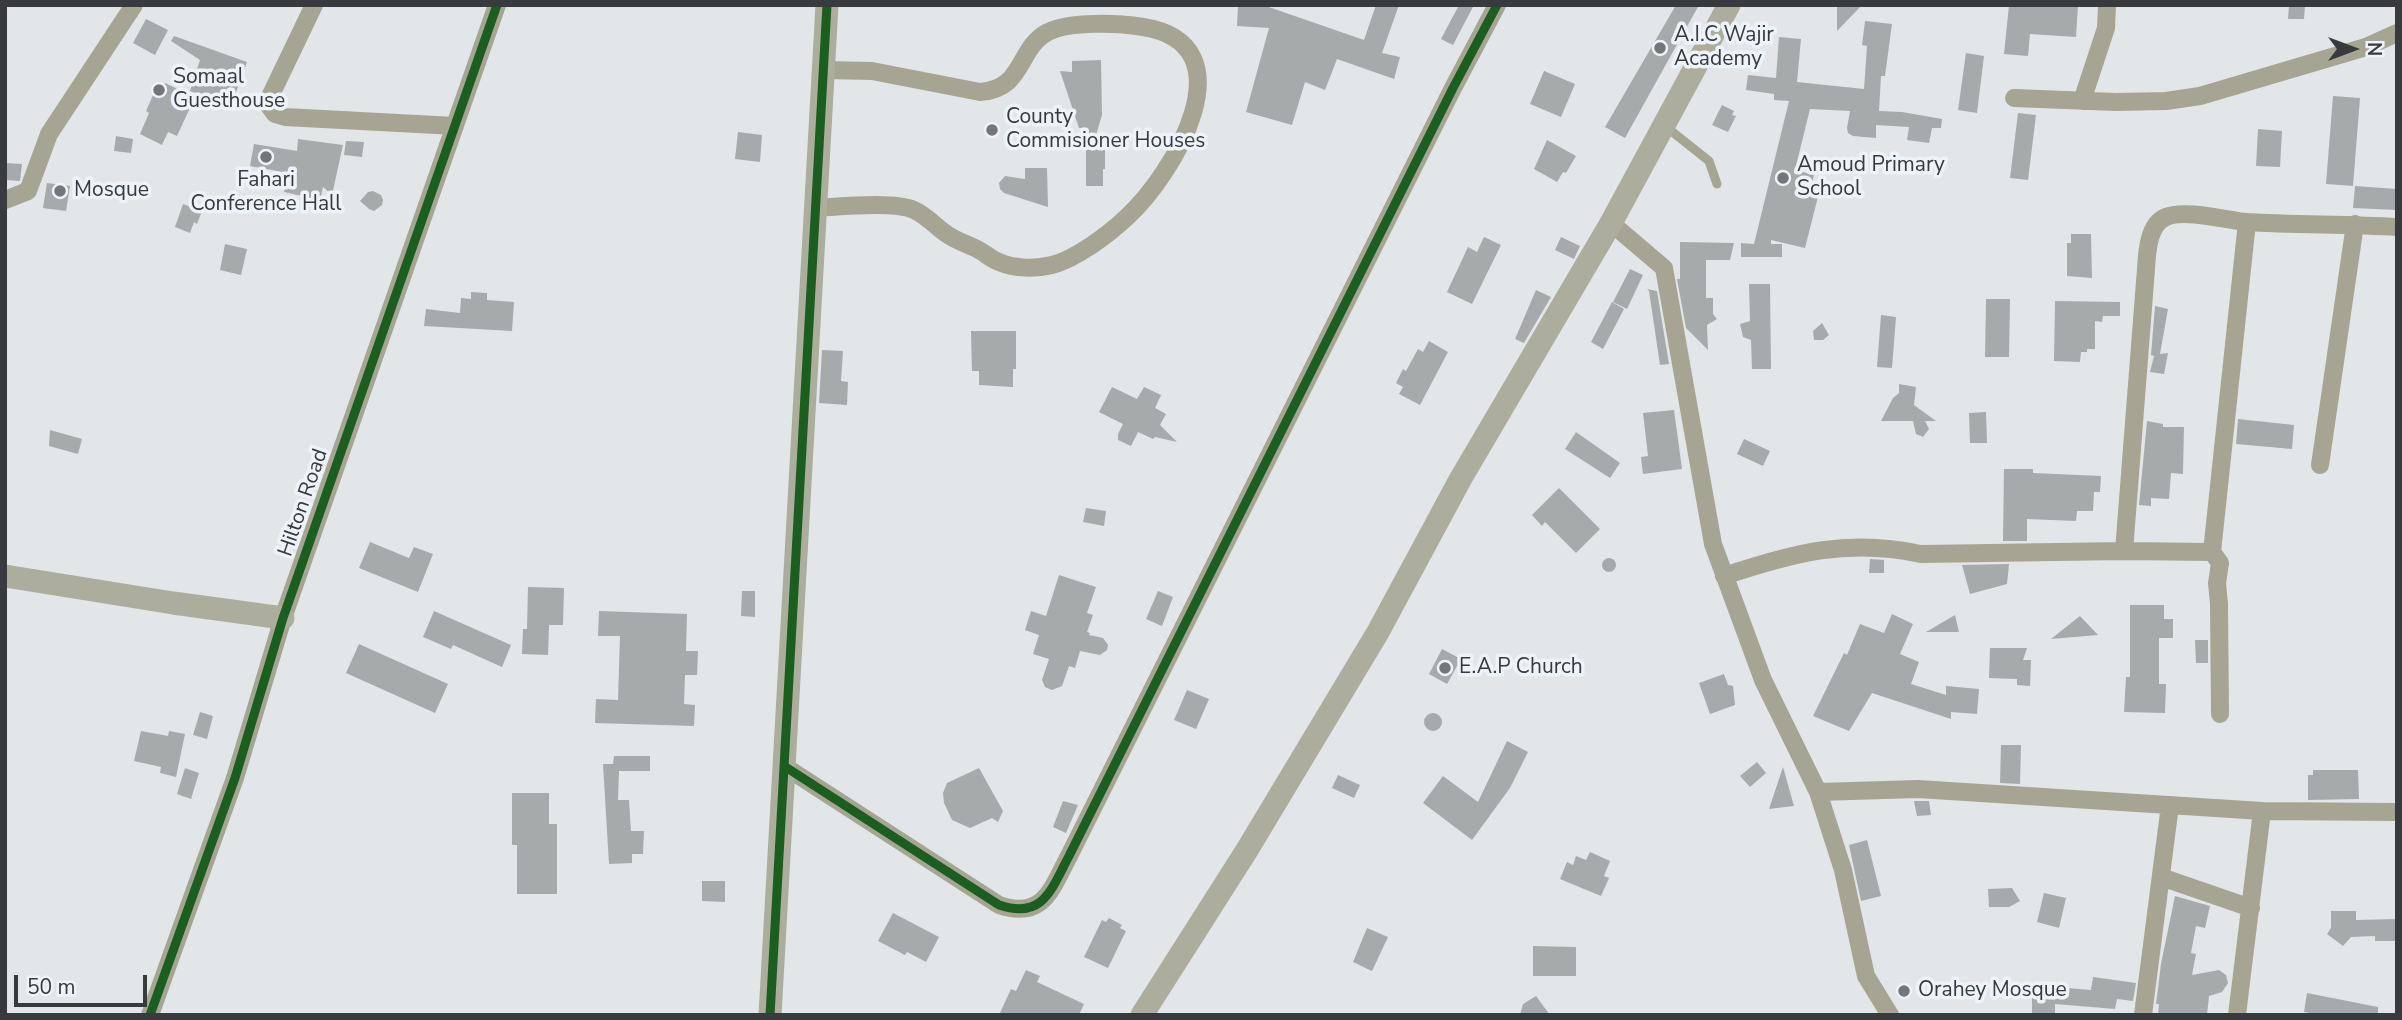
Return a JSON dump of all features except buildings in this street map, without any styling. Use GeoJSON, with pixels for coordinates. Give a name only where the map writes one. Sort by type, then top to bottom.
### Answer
{"type":"FeatureCollection","features":[{"type":"Feature","properties":{"kind":"street"},"geometry":{"type":"LineString","coordinates":[[5,200],[28,191],[49,134],[134,5]]}},
{"type":"Feature","properties":{"kind":"street"},"geometry":{"type":"LineString","coordinates":[[314,5],[267,103],[270,110],[285,117],[455,126]]}},
{"type":"Feature","properties":{"kind":"street","name":"Hilton Road"},"geometry":{"type":"LineString","coordinates":[[150,1015],[235,778],[283,618],[497,5]]}},
{"type":"Feature","properties":{"kind":"street"},"geometry":{"type":"LineString","coordinates":[[770,1015],[827,5]]}},
{"type":"Feature","properties":{"kind":"street"},"geometry":{"type":"LineString","coordinates":[[784,766],[999,905],[1013,910],[1024,910],[1034,907],[1045,896],[1069,856],[1497,5]]}},
{"type":"Feature","properties":{"kind":"street"},"geometry":{"type":"LineString","coordinates":[[1143,1015],[1247,850],[1364,655],[1461,478],[1611,223],[1729,5]]}},
{"type":"Feature","properties":{"kind":"street"},"geometry":{"type":"LineString","coordinates":[[2082,101],[2106,28],[2108,5]]}},
{"type":"Feature","properties":{"kind":"street"},"geometry":{"type":"LineString","coordinates":[[814,208],[881,206],[914,210],[950,237],[999,262],[1017,267],[1051,265],[1074,256],[1127,217],[1151,190],[1180,147],[1196,102],[1199,77],[1192,55],[1174,36],[1144,27],[1121,25],[1065,27],[1048,32],[1035,43],[1007,83],[991,91],[980,92],[872,71],[824,70]]}},
{"type":"Feature","properties":{"kind":"street"},"geometry":{"type":"LineString","coordinates":[[2014,98],[2166,101],[2200,96],[2366,47],[2397,33]]}},
{"type":"Feature","properties":{"kind":"street"},"geometry":{"type":"LineString","coordinates":[[2124,551],[2148,246],[2155,228],[2165,217],[2180,215],[2247,222],[2397,227]]}},
{"type":"Feature","properties":{"kind":"street"},"geometry":{"type":"LineString","coordinates":[[2220,715],[2217,583],[2220,563],[2212,552],[2247,222]]}},
{"type":"Feature","properties":{"kind":"street"},"geometry":{"type":"LineString","coordinates":[[1611,223],[1664,268],[1713,544],[1763,680],[1818,792],[1843,870],[1866,976],[1890,1015]]}},
{"type":"Feature","properties":{"kind":"street"},"geometry":{"type":"LineString","coordinates":[[2320,465],[2356,224]]}},
{"type":"Feature","properties":{"kind":"street"},"geometry":{"type":"LineString","coordinates":[[1724,576],[1767,562],[1826,548],[1893,548],[1921,555],[2212,552]]}},
{"type":"Feature","properties":{"kind":"street"},"geometry":{"type":"LineString","coordinates":[[5,576],[283,618]]}},
{"type":"Feature","properties":{"kind":"street"},"geometry":{"type":"LineString","coordinates":[[1818,792],[1918,789],[2262,811],[2397,812]]}},
{"type":"Feature","properties":{"kind":"street"},"geometry":{"type":"LineString","coordinates":[[2143,1015],[2170,806]]}},
{"type":"Feature","properties":{"kind":"street"},"geometry":{"type":"LineString","coordinates":[[2237,1015],[2262,811]]}},
{"type":"Feature","properties":{"kind":"street"},"geometry":{"type":"LineString","coordinates":[[2161,877],[2251,908]]}},
{"type":"Feature","properties":{"kind":"lane"},"geometry":{"type":"LineString","coordinates":[[1664,125],[1709,161],[1717,184]]}},
{"type":"Feature","properties":{"kind":"cycle path"},"geometry":{"type":"LineString","coordinates":[[150,1015],[235,778],[283,618],[497,5]]}},
{"type":"Feature","properties":{"kind":"cycle path"},"geometry":{"type":"LineString","coordinates":[[770,1015],[827,5]]}},
{"type":"Feature","properties":{"kind":"cycle path"},"geometry":{"type":"LineString","coordinates":[[784,766],[999,905],[1014,909],[1026,908],[1044,899],[1057,880],[1497,5]]}},
{"type":"Feature","properties":{"kind":"place","name":"A.I.C Wajir Academy"},"geometry":{"type":"Point","coordinates":[1660,48]}},
{"type":"Feature","properties":{"kind":"place","name":"Somaal Guesthouse"},"geometry":{"type":"Point","coordinates":[159,90]}},
{"type":"Feature","properties":{"kind":"place","name":"County Commisioner Houses"},"geometry":{"type":"Point","coordinates":[992,130]}},
{"type":"Feature","properties":{"kind":"place","name":"Fahari Conference Hall"},"geometry":{"type":"Point","coordinates":[266,157]}},
{"type":"Feature","properties":{"kind":"place","name":"Amoud Primary School"},"geometry":{"type":"Point","coordinates":[1783,178]}},
{"type":"Feature","properties":{"kind":"place","name":"Mosque"},"geometry":{"type":"Point","coordinates":[60,191]}},
{"type":"Feature","properties":{"kind":"place","name":"E.A.P Church"},"geometry":{"type":"Point","coordinates":[1445,668]}},
{"type":"Feature","properties":{"kind":"place","name":"Orahey Mosque"},"geometry":{"type":"Point","coordinates":[1904,991]}}]}
